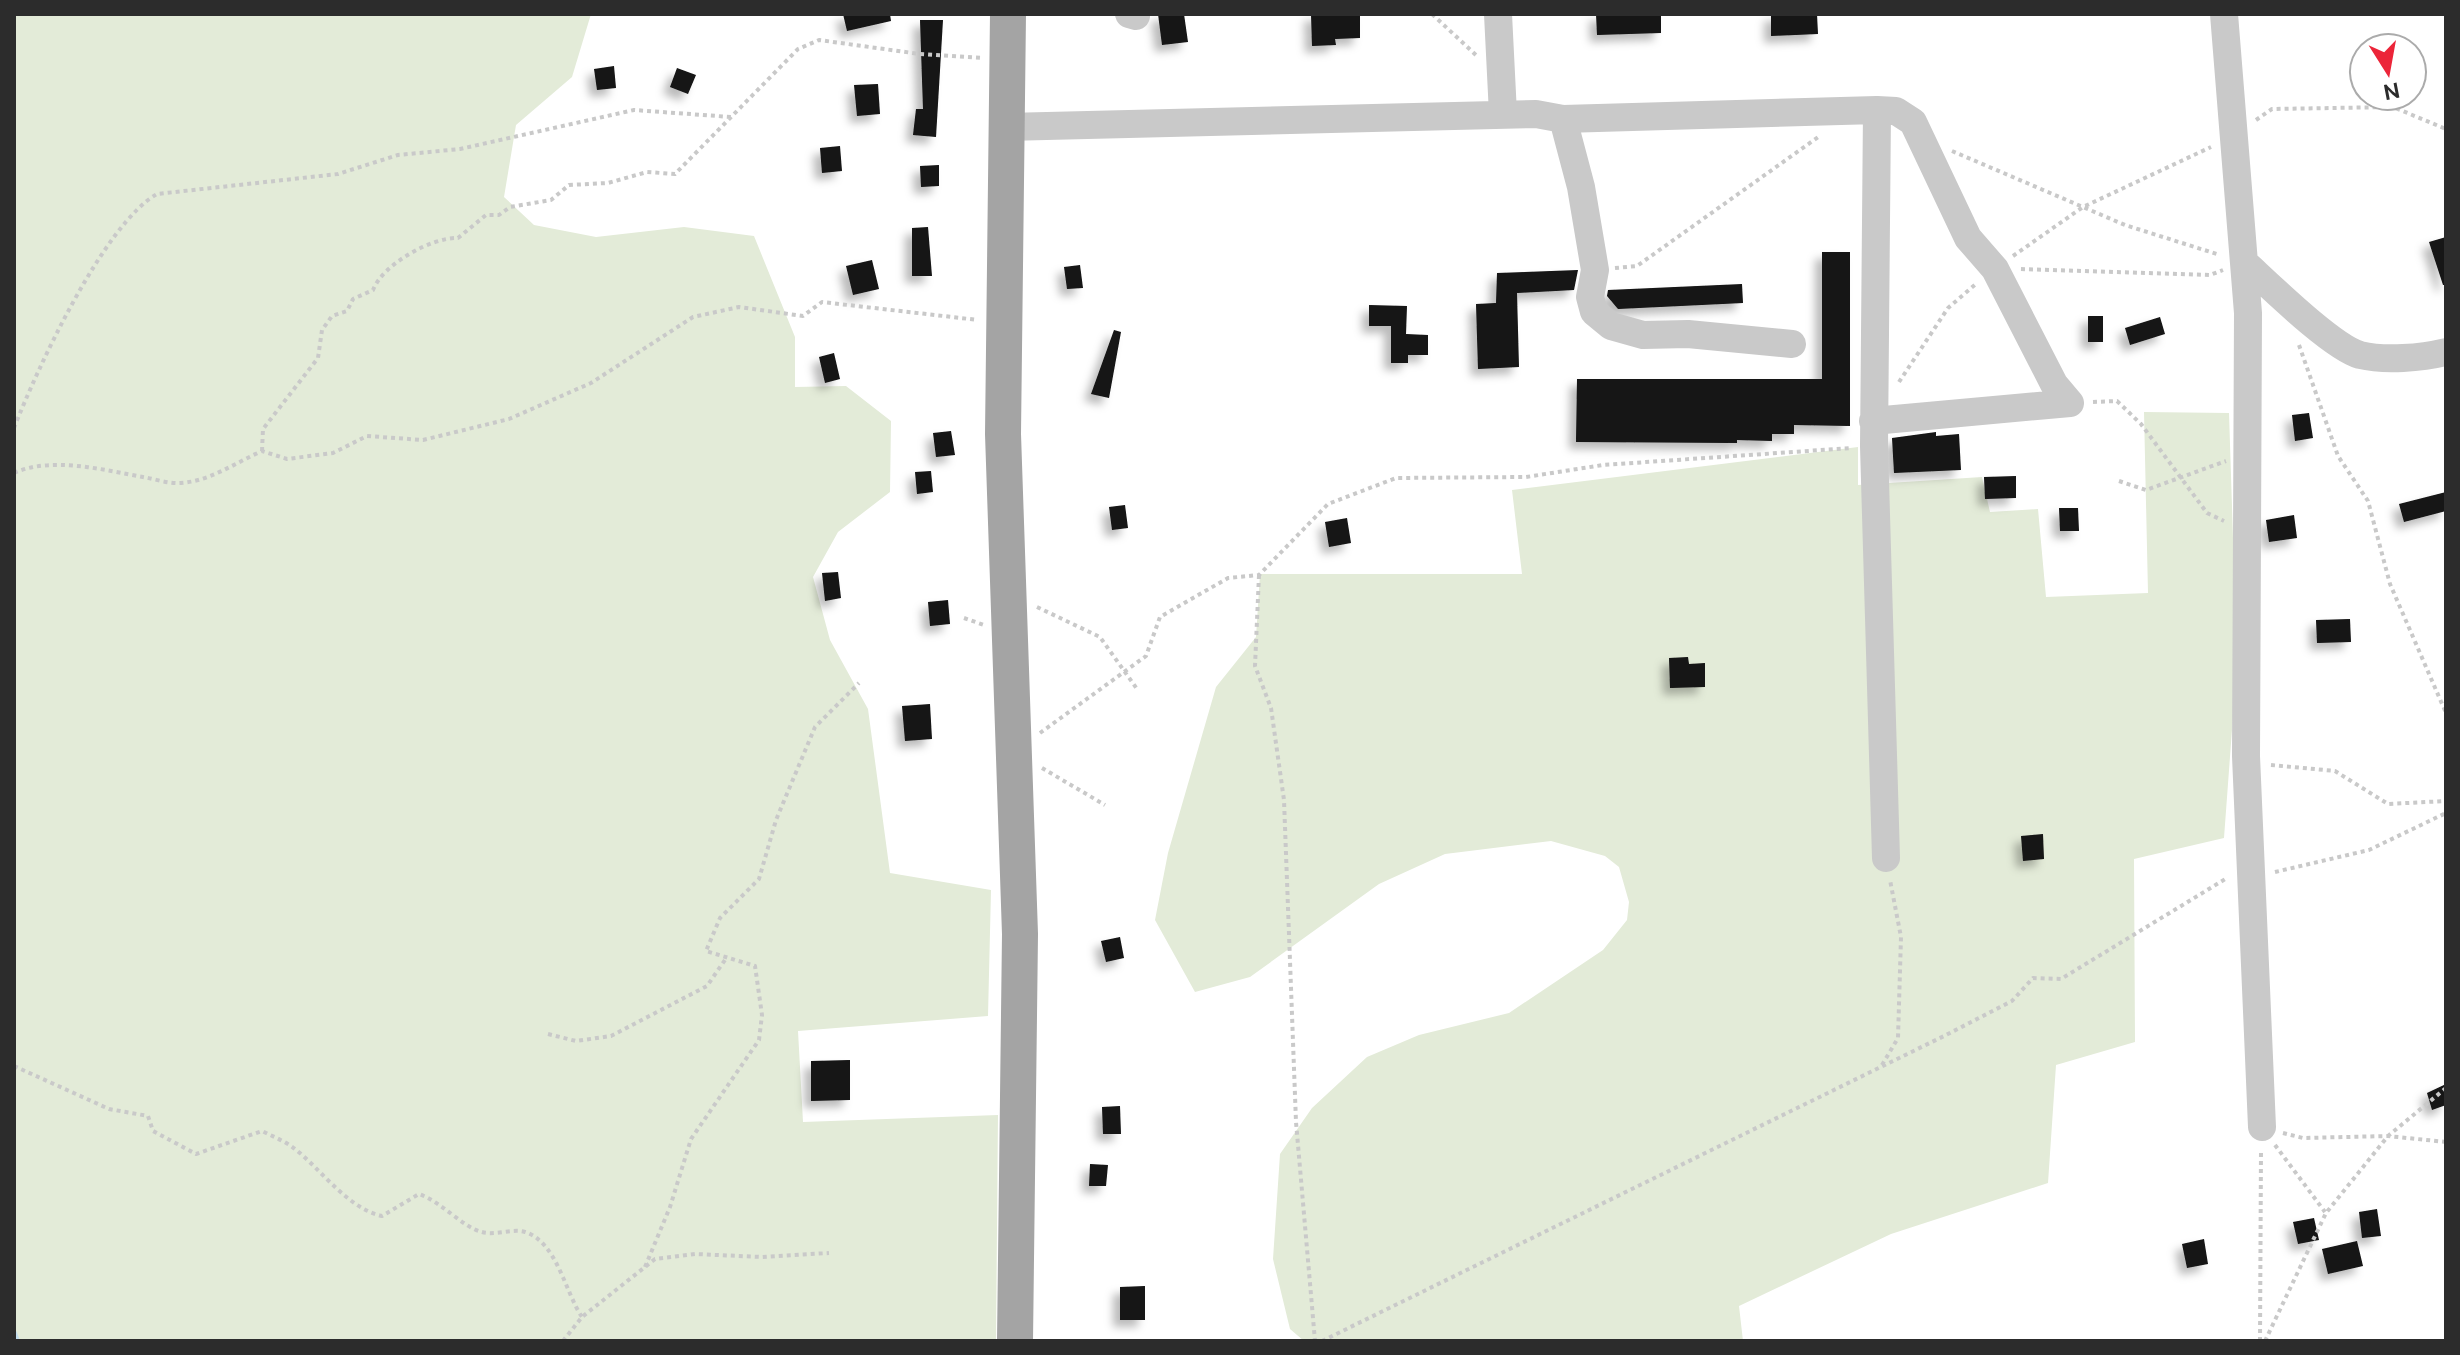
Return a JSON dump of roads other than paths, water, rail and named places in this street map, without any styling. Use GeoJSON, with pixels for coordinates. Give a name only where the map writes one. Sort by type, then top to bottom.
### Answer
{"type":"FeatureCollection","features":[{"type":"Feature","properties":{"kind":"main road"},"geometry":{"type":"LineString","coordinates":[[1008,14],[1003,434],[1020,934],[1015,1341]]}},
{"type":"Feature","properties":{"kind":"street"},"geometry":{"type":"LineString","coordinates":[[1498,14],[1503,114]]}},
{"type":"Feature","properties":{"kind":"street"},"geometry":{"type":"LineString","coordinates":[[2224,14],[2245,263],[2249,355],[2246,756],[2262,1127]]}},
{"type":"Feature","properties":{"kind":"street"},"geometry":{"type":"LineString","coordinates":[[1877,110],[1874,434],[1886,858]]}},
{"type":"Feature","properties":{"kind":"street"},"geometry":{"type":"LineString","coordinates":[[1007,127],[1503,114],[1536,114],[1563,119],[1896,111],[1913,122],[1924,139],[1968,238],[1995,269],[2054,384],[2070,403],[1874,434]]}},
{"type":"Feature","properties":{"kind":"street"},"geometry":{"type":"LineString","coordinates":[[1563,119],[1581,187],[1595,270],[1590,297],[1594,312],[1611,326],[1643,335],[1688,334],[1792,344]]}},
{"type":"Feature","properties":{"kind":"street"},"geometry":{"type":"LineString","coordinates":[[2245,263],[2333,340],[2360,355],[2396,358],[2446,352]]}},
{"type":"Feature","properties":{"kind":"waterway"},"geometry":{"type":"LineString","coordinates":[[14,1333],[17,1341]]}}]}
